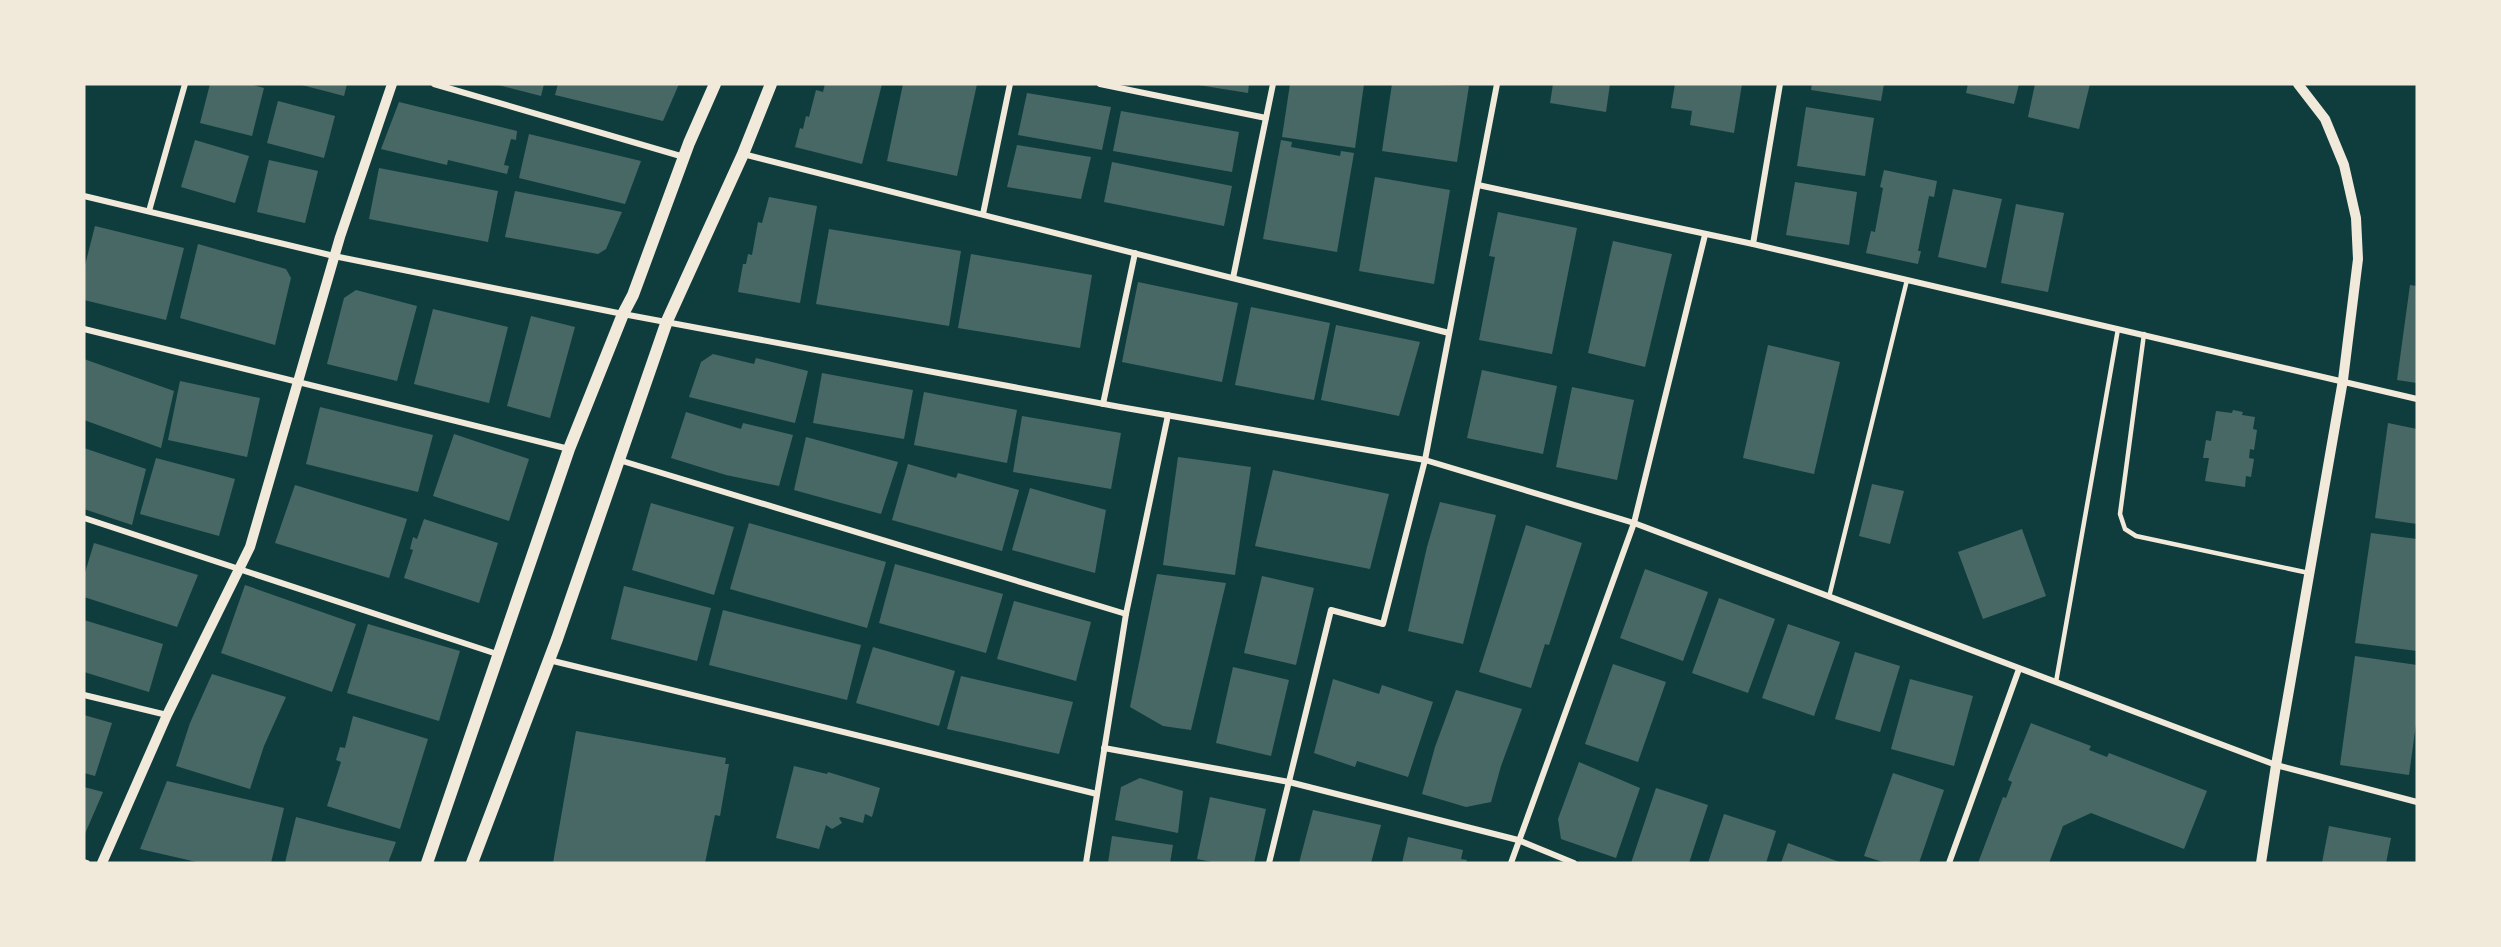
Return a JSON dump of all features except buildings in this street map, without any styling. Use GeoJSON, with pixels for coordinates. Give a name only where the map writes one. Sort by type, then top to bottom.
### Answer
{"type":"FeatureCollection","features":[{"type":"Feature","properties":{"kind":"main road"},"geometry":{"type":"LineString","coordinates":[[427,863],[568,450],[622,314],[633,295],[684,157],[715,84]]}},
{"type":"Feature","properties":{"kind":"main road"},"geometry":{"type":"LineString","coordinates":[[472,863],[549,660],[667,321],[743,154],[771,84]]}},
{"type":"Feature","properties":{"kind":"street"},"geometry":{"type":"LineString","coordinates":[[149,211],[185,84]]}},
{"type":"Feature","properties":{"kind":"street"},"geometry":{"type":"LineString","coordinates":[[102,863],[167,716],[241,570],[250,547],[334,256],[392,84]]}},
{"type":"Feature","properties":{"kind":"street"},"geometry":{"type":"LineString","coordinates":[[434,84],[684,157]]}},
{"type":"Feature","properties":{"kind":"street"},"geometry":{"type":"LineString","coordinates":[[983,214],[1010,84]]}},
{"type":"Feature","properties":{"kind":"street"},"geometry":{"type":"LineString","coordinates":[[1100,84],[1266,118]]}},
{"type":"Feature","properties":{"kind":"street"},"geometry":{"type":"LineString","coordinates":[[1233,278],[1273,84]]}},
{"type":"Feature","properties":{"kind":"street"},"geometry":{"type":"LineString","coordinates":[[1269,863],[1331,610],[1383,624],[1425,460],[1497,84]]}},
{"type":"Feature","properties":{"kind":"street"},"geometry":{"type":"LineString","coordinates":[[1753,244],[1780,84]]}},
{"type":"Feature","properties":{"kind":"street"},"geometry":{"type":"LineString","coordinates":[[2261,863],[2343,380],[2358,259],[2356,218],[2344,165],[2325,119],[2298,84]]}},
{"type":"Feature","properties":{"kind":"street"},"geometry":{"type":"LineString","coordinates":[[743,154],[1449,333]]}},
{"type":"Feature","properties":{"kind":"street"},"geometry":{"type":"LineString","coordinates":[[1478,185],[1753,244],[2417,399]]}},
{"type":"Feature","properties":{"kind":"street"},"geometry":{"type":"LineString","coordinates":[[84,196],[334,256],[622,314],[1168,416],[1425,460],[1634,523],[2276,765],[2417,802]]}},
{"type":"Feature","properties":{"kind":"street"},"geometry":{"type":"LineString","coordinates":[[1510,863],[1634,523],[1705,235]]}},
{"type":"Feature","properties":{"kind":"street"},"geometry":{"type":"LineString","coordinates":[[1103,404],[1135,253]]}},
{"type":"Feature","properties":{"kind":"street"},"geometry":{"type":"LineString","coordinates":[[84,328],[568,450]]}},
{"type":"Feature","properties":{"kind":"street"},"geometry":{"type":"LineString","coordinates":[[1086,863],[1126,614],[1168,416]]}},
{"type":"Feature","properties":{"kind":"street"},"geometry":{"type":"LineString","coordinates":[[618,460],[1126,614]]}},
{"type":"Feature","properties":{"kind":"street"},"geometry":{"type":"LineString","coordinates":[[84,518],[497,654]]}},
{"type":"Feature","properties":{"kind":"street"},"geometry":{"type":"LineString","coordinates":[[549,660],[1097,794]]}},
{"type":"Feature","properties":{"kind":"street"},"geometry":{"type":"LineString","coordinates":[[1949,863],[2019,669]]}},
{"type":"Feature","properties":{"kind":"street"},"geometry":{"type":"LineString","coordinates":[[84,695],[167,716]]}},
{"type":"Feature","properties":{"kind":"street"},"geometry":{"type":"LineString","coordinates":[[1104,748],[1289,782],[1518,840],[1574,863]]}},
{"type":"Feature","properties":{"kind":"lane"},"geometry":{"type":"LineString","coordinates":[[1828,597],[1907,280]]}},
{"type":"Feature","properties":{"kind":"lane"},"geometry":{"type":"LineString","coordinates":[[2056,682],[2118,328]]}},
{"type":"Feature","properties":{"kind":"lane"},"geometry":{"type":"LineString","coordinates":[[2144,334],[2120,514],[2126,529],[2136,536],[2309,573]]}}]}
